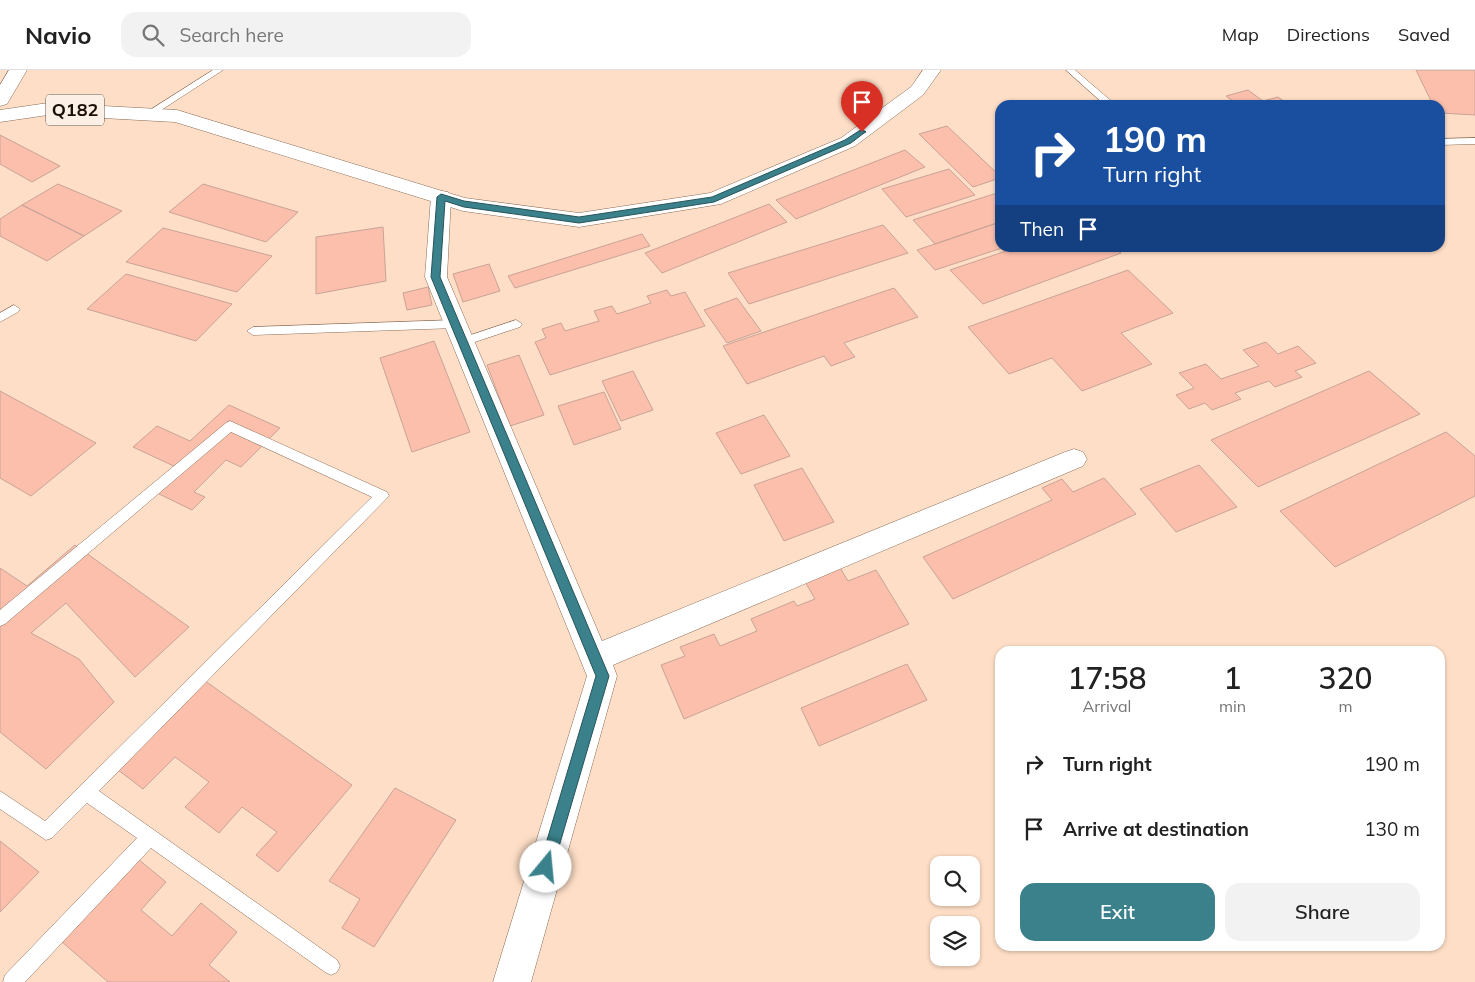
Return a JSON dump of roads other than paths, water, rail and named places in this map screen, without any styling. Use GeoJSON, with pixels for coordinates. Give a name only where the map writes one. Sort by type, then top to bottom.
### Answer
{"type":"FeatureCollection","features":[{"type":"Feature","properties":{"kind":"street"},"geometry":{"type":"LineString","coordinates":[[150,114],[177,116],[464,204],[579,220],[714,199],[848,142],[917,91],[932,70]]}},
{"type":"Feature","properties":{"kind":"street"},"geometry":{"type":"LineString","coordinates":[[0,100],[16,71]]}},
{"type":"Feature","properties":{"kind":"street","name":"Q182"},"geometry":{"type":"LineString","coordinates":[[0,116],[48,109],[150,114]]}},
{"type":"Feature","properties":{"kind":"street"},"geometry":{"type":"LineString","coordinates":[[441,197],[436,277],[602,676],[512,982]]}},
{"type":"Feature","properties":{"kind":"street"},"geometry":{"type":"LineString","coordinates":[[596,658],[1074,459]]}},
{"type":"Feature","properties":{"kind":"lane"},"geometry":{"type":"LineString","coordinates":[[150,114],[219,70]]}},
{"type":"Feature","properties":{"kind":"lane"},"geometry":{"type":"LineString","coordinates":[[1070,70],[1105,100]]}},
{"type":"Feature","properties":{"kind":"lane"},"geometry":{"type":"LineString","coordinates":[[1445,142],[1475,141]]}},
{"type":"Feature","properties":{"kind":"lane"},"geometry":{"type":"LineString","coordinates":[[0,318],[14,309]]}},
{"type":"Feature","properties":{"kind":"lane"},"geometry":{"type":"LineString","coordinates":[[253,331],[459,333],[516,324]]}},
{"type":"Feature","properties":{"kind":"lane"},"geometry":{"type":"LineString","coordinates":[[0,619],[230,426],[382,496],[46,832],[0,799]]}},
{"type":"Feature","properties":{"kind":"lane"},"geometry":{"type":"LineString","coordinates":[[86,792],[331,966]]}},
{"type":"Feature","properties":{"kind":"lane"},"geometry":{"type":"LineString","coordinates":[[12,982],[150,837]]}}]}
